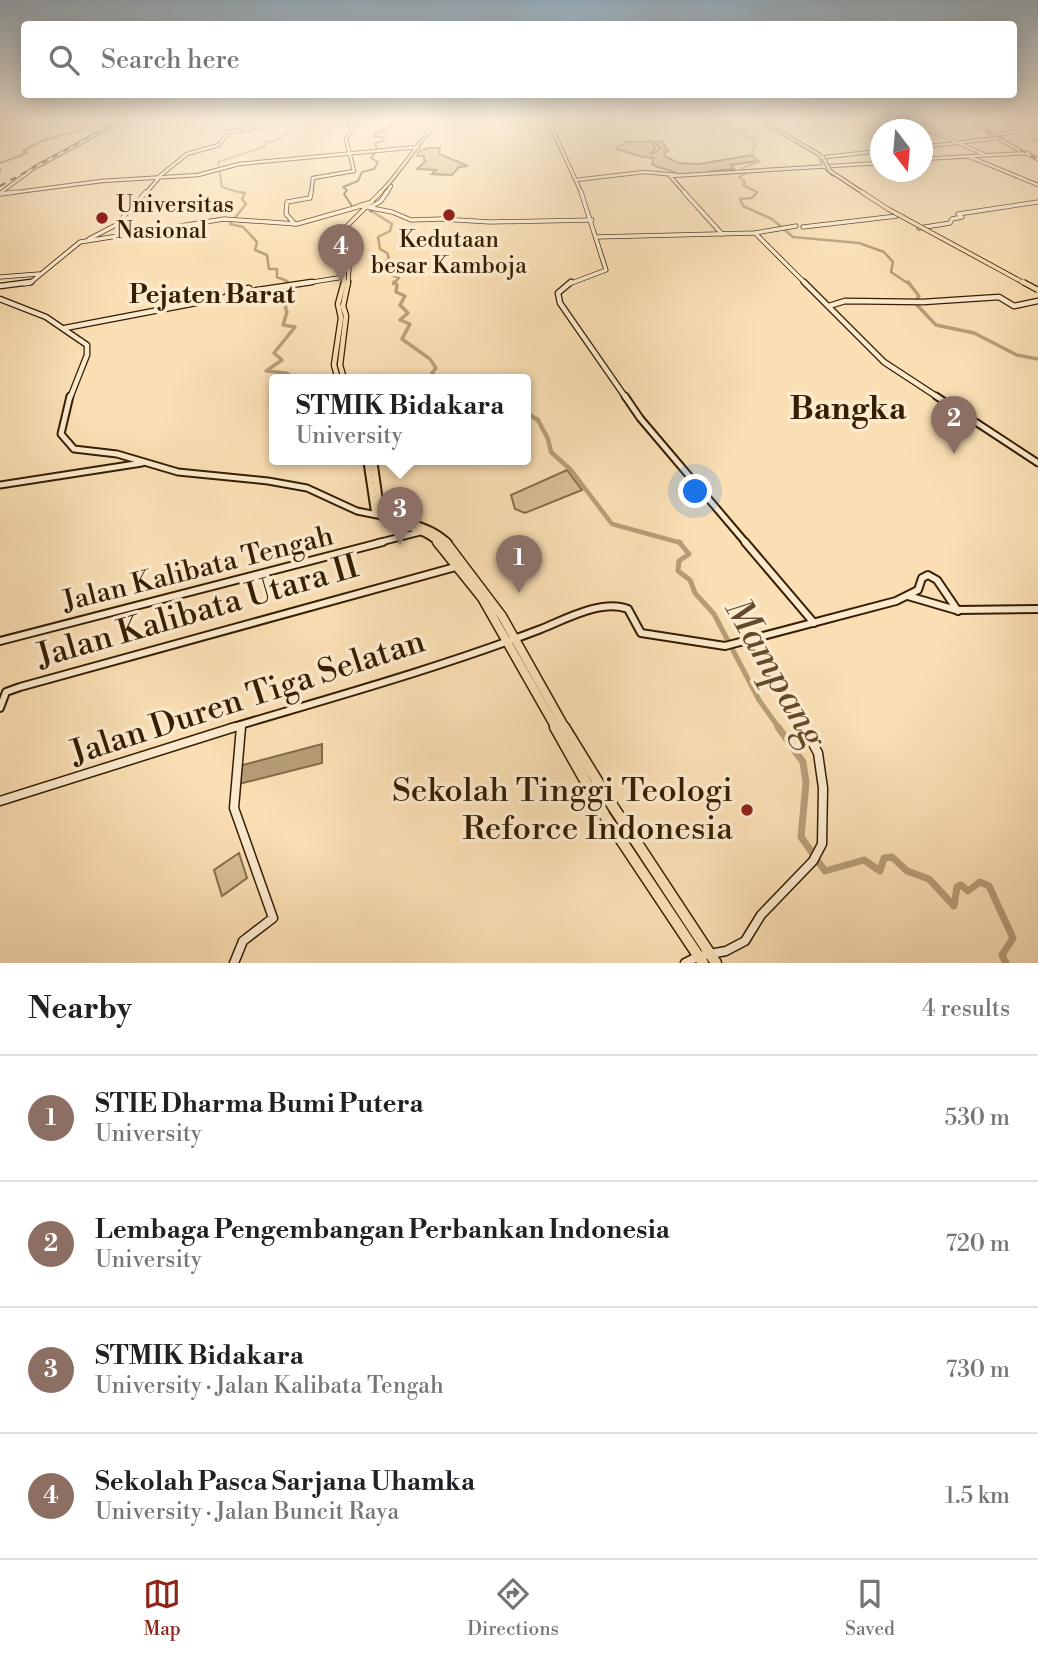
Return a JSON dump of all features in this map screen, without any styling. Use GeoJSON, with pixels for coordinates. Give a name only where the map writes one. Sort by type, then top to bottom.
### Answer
{"type":"FeatureCollection","features":[{"type":"Feature","properties":{"kind":"main road"},"geometry":{"type":"LineString","coordinates":[[30,170],[36,167]]}},
{"type":"Feature","properties":{"kind":"main road"},"geometry":{"type":"LineString","coordinates":[[1,192],[36,167]]}},
{"type":"Feature","properties":{"kind":"main road"},"geometry":{"type":"LineString","coordinates":[[366,209],[403,167]]}},
{"type":"Feature","properties":{"kind":"main road"},"geometry":{"type":"LineString","coordinates":[[343,374],[340,365],[345,321],[343,306],[349,285],[350,253],[340,238],[344,227],[391,186],[407,167]]}},
{"type":"Feature","properties":{"kind":"main road"},"geometry":{"type":"LineString","coordinates":[[828,167],[863,194],[912,223],[1038,290]]}},
{"type":"Feature","properties":{"kind":"main road"},"geometry":{"type":"LineString","coordinates":[[828,167],[897,216],[1038,290]]}},
{"type":"Feature","properties":{"kind":"main road"},"geometry":{"type":"LineString","coordinates":[[828,167],[921,228]]}},
{"type":"Feature","properties":{"kind":"main road"},"geometry":{"type":"LineString","coordinates":[[835,174],[897,214],[1038,290]]}},
{"type":"Feature","properties":{"kind":"main road"},"geometry":{"type":"LineString","coordinates":[[355,207],[374,201]]}},
{"type":"Feature","properties":{"kind":"main road"},"geometry":{"type":"LineString","coordinates":[[355,207],[378,210]]}},
{"type":"Feature","properties":{"kind":"main road"},"geometry":{"type":"LineString","coordinates":[[337,374],[334,365],[341,318],[338,304],[344,276],[344,245]]}},
{"type":"Feature","properties":{"kind":"main road"},"geometry":{"type":"LineString","coordinates":[[368,465],[372,504],[377,515],[424,531],[434,538],[495,614]]}},
{"type":"Feature","properties":{"kind":"main road"},"geometry":{"type":"LineString","coordinates":[[374,465],[378,504],[382,510],[422,524],[439,534],[471,570],[604,794],[707,959]]}},
{"type":"Feature","properties":{"kind":"street"},"geometry":{"type":"LineString","coordinates":[[0,286],[29,283],[74,245],[116,225],[157,179],[172,167]]}},
{"type":"Feature","properties":{"kind":"street"},"geometry":{"type":"LineString","coordinates":[[1,192],[11,193],[99,181],[198,175],[229,167]]}},
{"type":"Feature","properties":{"kind":"street"},"geometry":{"type":"LineString","coordinates":[[293,223],[286,214],[287,202],[310,198],[313,178],[353,172],[352,167]]}},
{"type":"Feature","properties":{"kind":"street"},"geometry":{"type":"LineString","coordinates":[[570,167],[591,220],[606,271],[573,280],[558,293],[560,303],[640,418],[814,623]]}},
{"type":"Feature","properties":{"kind":"street"},"geometry":{"type":"LineString","coordinates":[[722,234],[670,177],[828,167]]}},
{"type":"Feature","properties":{"kind":"street"},"geometry":{"type":"LineString","coordinates":[[995,167],[1038,185]]}},
{"type":"Feature","properties":{"kind":"street"},"geometry":{"type":"LineString","coordinates":[[576,180],[657,172],[672,172],[677,175]]}},
{"type":"Feature","properties":{"kind":"street"},"geometry":{"type":"LineString","coordinates":[[391,186],[378,210],[409,221],[591,220]]}},
{"type":"Feature","properties":{"kind":"street"},"geometry":{"type":"LineString","coordinates":[[366,209],[381,201]]}},
{"type":"Feature","properties":{"kind":"street"},"geometry":{"type":"LineString","coordinates":[[921,228],[950,223],[952,219],[962,217],[958,214],[1038,202]]}},
{"type":"Feature","properties":{"kind":"street"},"geometry":{"type":"LineString","coordinates":[[86,241],[233,220],[293,223],[355,207]]}},
{"type":"Feature","properties":{"kind":"street"},"geometry":{"type":"LineString","coordinates":[[596,237],[755,233],[897,216]]}},
{"type":"Feature","properties":{"kind":"street"},"geometry":{"type":"LineString","coordinates":[[755,233],[884,362],[1038,463]]}},
{"type":"Feature","properties":{"kind":"street"},"geometry":{"type":"LineString","coordinates":[[0,277],[39,274]]}},
{"type":"Feature","properties":{"kind":"street"},"geometry":{"type":"LineString","coordinates":[[65,328],[227,297],[229,291],[237,289],[247,288],[251,291],[344,276]]}},
{"type":"Feature","properties":{"kind":"street"},"geometry":{"type":"LineString","coordinates":[[829,306],[848,301],[913,302],[999,296],[1014,306],[1038,301]]}},
{"type":"Feature","properties":{"kind":"street"},"geometry":{"type":"LineString","coordinates":[[0,299],[35,312],[65,328],[85,344],[88,350],[66,407],[63,438],[77,451],[117,453],[178,471],[307,488],[362,512],[377,515]]}},
{"type":"Feature","properties":{"kind":"street"},"geometry":{"type":"LineString","coordinates":[[0,485],[145,462]]}},
{"type":"Feature","properties":{"kind":"street"},"geometry":{"type":"LineString","coordinates":[[362,512],[370,510],[372,504]]}},
{"type":"Feature","properties":{"kind":"street"},"geometry":{"type":"LineString","coordinates":[[407,525],[407,536]]}},
{"type":"Feature","properties":{"kind":"street","name":"Jalan Kalibata Tengah"},"geometry":{"type":"LineString","coordinates":[[0,641],[424,531]]}},
{"type":"Feature","properties":{"kind":"street","name":"Jalan Kalibata Utara II"},"geometry":{"type":"LineString","coordinates":[[0,708],[5,694],[10,690],[459,566]]}},
{"type":"Feature","properties":{"kind":"street"},"geometry":{"type":"LineString","coordinates":[[685,963],[707,959],[745,941],[775,897],[815,859],[824,836],[823,788],[818,753],[794,708],[747,640],[908,596],[918,590],[924,576],[931,575],[958,611]]}},
{"type":"Feature","properties":{"kind":"street"},"geometry":{"type":"LineString","coordinates":[[908,596],[936,608],[958,611],[1038,609]]}},
{"type":"Feature","properties":{"kind":"street","name":"Jalan Duren Tiga Selatan"},"geometry":{"type":"LineString","coordinates":[[0,802],[586,612],[617,605],[628,609],[639,632],[681,641],[730,645],[747,640]]}},
{"type":"Feature","properties":{"kind":"street"},"geometry":{"type":"LineString","coordinates":[[234,963],[243,942],[273,918],[234,808],[241,725]]}},
{"type":"Feature","properties":{"kind":"shaded area"},"geometry":{"type":"Polygon","coordinates":[[[460,167],[452,175],[432,174],[436,170],[417,169],[460,167]]]}},
{"type":"Feature","properties":{"kind":"shaded area"},"geometry":{"type":"Polygon","coordinates":[[[658,167],[732,167],[734,169],[678,175],[658,167]]]}},
{"type":"Feature","properties":{"kind":"shaded area"},"geometry":{"type":"Polygon","coordinates":[[[567,470],[582,490],[525,513],[515,509],[511,495],[567,470]]]}},
{"type":"Feature","properties":{"kind":"shaded area"},"geometry":{"type":"Polygon","coordinates":[[[322,744],[322,763],[239,784],[239,766],[322,744]]]}},
{"type":"Feature","properties":{"kind":"shaded area"},"geometry":{"type":"Polygon","coordinates":[[[239,853],[247,878],[222,896],[214,870],[239,853]]]}},
{"type":"Feature","properties":{"kind":"waterway"},"geometry":{"type":"LineString","coordinates":[[219,167],[222,187],[245,194]]}},
{"type":"Feature","properties":{"kind":"waterway"},"geometry":{"type":"LineString","coordinates":[[352,206],[344,194],[347,190],[343,187],[358,181],[362,172],[375,167]]}},
{"type":"Feature","properties":{"kind":"waterway"},"geometry":{"type":"LineString","coordinates":[[745,167],[742,168],[745,174],[739,177],[745,182],[743,185],[757,192]]}},
{"type":"Feature","properties":{"kind":"waterway"},"geometry":{"type":"LineString","coordinates":[[241,192],[245,194]]}},
{"type":"Feature","properties":{"kind":"waterway"},"geometry":{"type":"LineString","coordinates":[[757,192],[752,198],[740,199],[743,206],[772,219],[793,237],[859,243],[884,252],[893,262],[891,272],[909,284]]}},
{"type":"Feature","properties":{"kind":"waterway"},"geometry":{"type":"LineString","coordinates":[[245,194],[242,199],[246,204],[230,224],[243,227],[257,242],[255,250],[267,255],[269,269],[277,269],[277,277],[287,281],[286,284]]}},
{"type":"Feature","properties":{"kind":"waterway","name":"Mampang"},"geometry":{"type":"LineString","coordinates":[[373,212],[392,224],[390,231],[378,237],[380,249],[387,253],[389,258],[382,265],[388,268],[390,274],[399,278],[394,282]]}},
{"type":"Feature","properties":{"kind":"waterway","name":"Mampang"},"geometry":{"type":"LineString","coordinates":[[394,282],[396,292],[405,296],[400,305],[408,313],[400,320],[410,324],[402,339],[430,359],[436,368],[433,374]]}},
{"type":"Feature","properties":{"kind":"waterway"},"geometry":{"type":"LineString","coordinates":[[908,282],[919,296],[915,303],[936,325],[974,333],[1017,355],[1038,359]]}},
{"type":"Feature","properties":{"kind":"waterway"},"geometry":{"type":"LineString","coordinates":[[286,284],[292,293],[292,301],[285,306],[287,312],[283,325],[295,327],[274,353],[282,360],[266,371],[288,374]]}},
{"type":"Feature","properties":{"kind":"waterway","name":"Mampang"},"geometry":{"type":"LineString","coordinates":[[531,416],[538,420],[548,439],[551,452],[571,470],[612,524],[679,543]]}},
{"type":"Feature","properties":{"kind":"waterway","name":"Mampang"},"geometry":{"type":"LineString","coordinates":[[679,543],[689,554],[679,561],[678,571],[690,580],[695,593],[714,614],[759,700],[779,728]]}},
{"type":"Feature","properties":{"kind":"waterway","name":"Mampang"},"geometry":{"type":"LineString","coordinates":[[778,727],[803,762],[806,783],[801,837],[825,871],[864,860],[880,871],[884,858],[892,857],[907,871],[929,879],[954,906],[957,887],[961,885],[968,891],[980,882],[989,886],[1013,938],[1002,955],[1006,963]]}},
{"type":"Feature","properties":{"kind":"railway"},"geometry":{"type":"LineString","coordinates":[[0,186],[35,167]]}},
{"type":"Feature","properties":{"kind":"place","name":"Kedutaan besar Kamboja"},"geometry":{"type":"Point","coordinates":[449,215]}},
{"type":"Feature","properties":{"kind":"place","name":"Universitas Nasional"},"geometry":{"type":"Point","coordinates":[102,218]}},
{"type":"Feature","properties":{"kind":"place","name":"Sekolah Pasca Sarjana Uhamka"},"geometry":{"type":"Point","coordinates":[341,282]}},
{"type":"Feature","properties":{"kind":"place","name":"Lembaga Pengembangan Perbankan Indonesia"},"geometry":{"type":"Point","coordinates":[954,454]}},
{"type":"Feature","properties":{"kind":"place","name":"STMIK Bidakara"},"geometry":{"type":"Point","coordinates":[400,545]}},
{"type":"Feature","properties":{"kind":"place","name":"STIE Dharma Bumi Putera"},"geometry":{"type":"Point","coordinates":[519,593]}},
{"type":"Feature","properties":{"kind":"place","name":"Sekolah Tinggi Teologi Reforce Indonesia"},"geometry":{"type":"Point","coordinates":[747,810]}},
{"type":"Feature","properties":{"kind":"district","name":"Pejaten Barat"},"geometry":{"type":"Point","coordinates":[212,295]}},
{"type":"Feature","properties":{"kind":"district","name":"Bangka"},"geometry":{"type":"Point","coordinates":[848,409]}}]}
